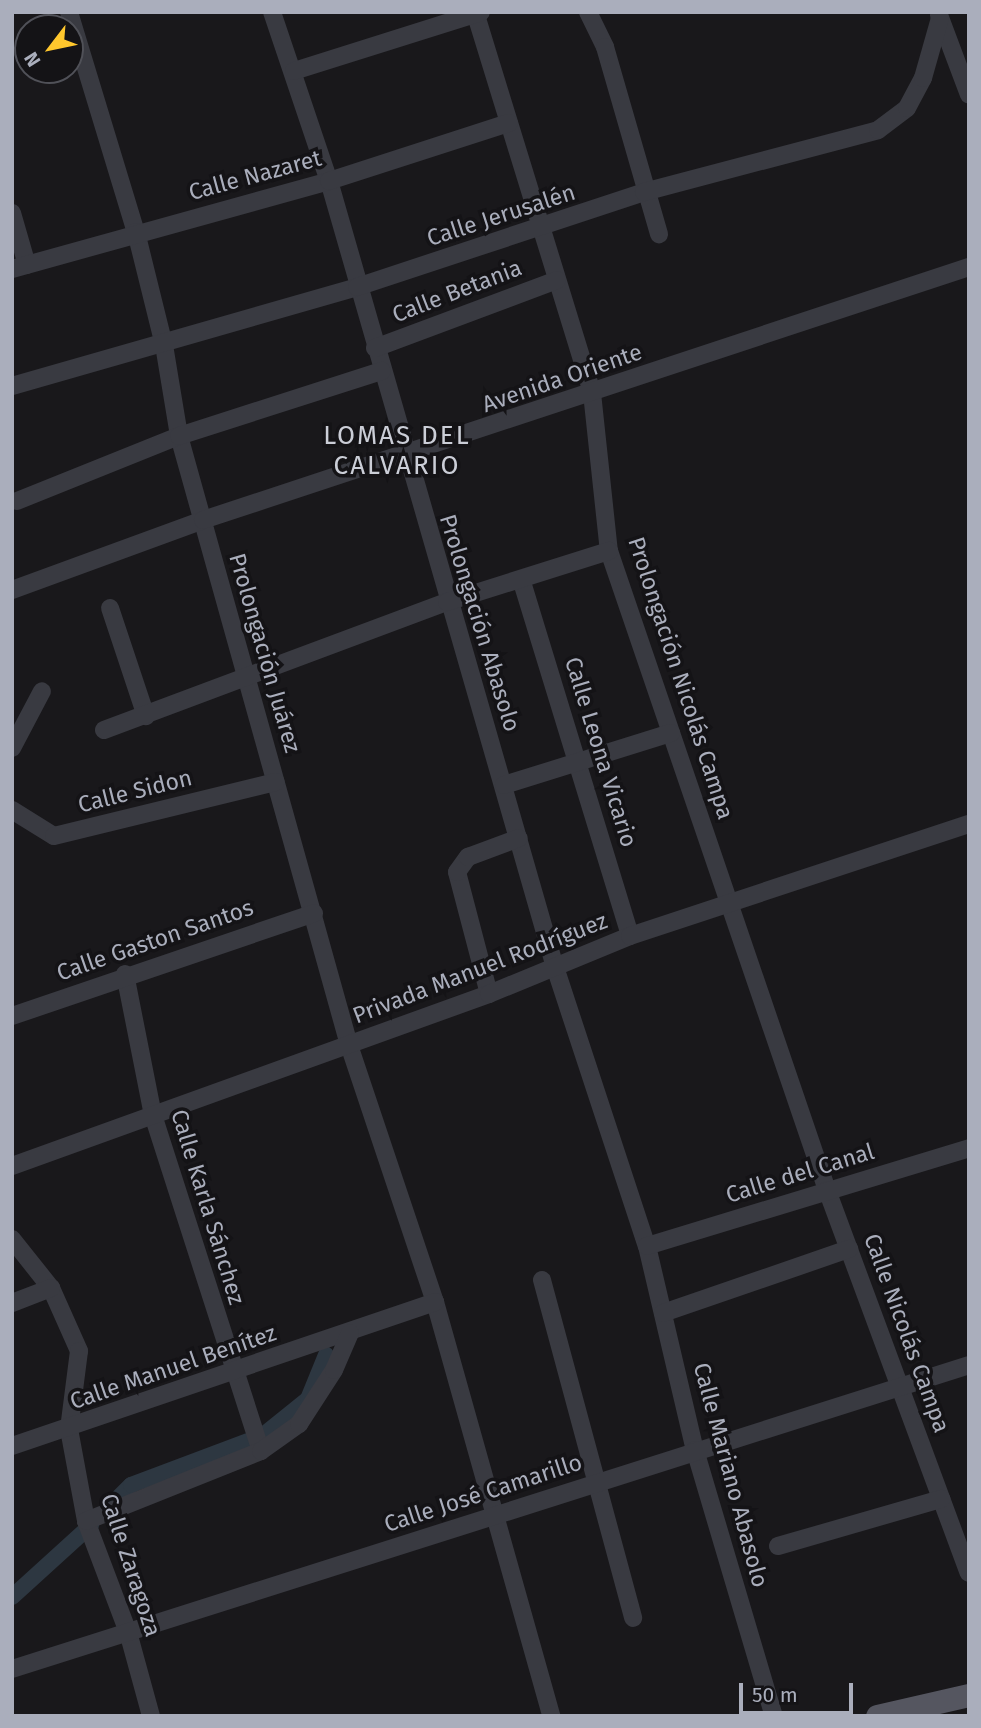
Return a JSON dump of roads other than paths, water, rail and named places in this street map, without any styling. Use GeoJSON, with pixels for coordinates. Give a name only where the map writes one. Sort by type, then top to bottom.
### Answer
{"type":"FeatureCollection","features":[{"type":"Feature","properties":{"kind":"main road"},"geometry":{"type":"LineString","coordinates":[[877,1716],[969,1695]]}},
{"type":"Feature","properties":{"kind":"street","name":"Prolongación Juárez"},"geometry":{"type":"LineString","coordinates":[[69,12],[136,232],[164,345],[179,436],[349,1045],[435,1302],[551,1716]]}},
{"type":"Feature","properties":{"kind":"street","name":"Prolongación Abasolo"},"geometry":{"type":"LineString","coordinates":[[272,12],[329,181],[405,457],[504,785],[555,967],[647,1246]]}},
{"type":"Feature","properties":{"kind":"street"},"geometry":{"type":"LineString","coordinates":[[588,12],[605,47],[644,192],[659,234]]}},
{"type":"Feature","properties":{"kind":"street"},"geometry":{"type":"LineString","coordinates":[[294,71],[478,13]]}},
{"type":"Feature","properties":{"kind":"street","name":"Prolongación Nicolás Campa"},"geometry":{"type":"LineString","coordinates":[[478,13],[592,393],[609,551],[733,906],[827,1190]]}},
{"type":"Feature","properties":{"kind":"street"},"geometry":{"type":"LineString","coordinates":[[939,15],[969,95]]}},
{"type":"Feature","properties":{"kind":"street","name":"Calle Jerusalén"},"geometry":{"type":"LineString","coordinates":[[12,386],[164,345],[357,287],[541,229],[644,192],[878,131],[907,108],[923,78],[939,15]]}},
{"type":"Feature","properties":{"kind":"street","name":"Calle Nazaret"},"geometry":{"type":"LineString","coordinates":[[20,267],[136,232],[329,181],[509,123]]}},
{"type":"Feature","properties":{"kind":"street"},"geometry":{"type":"LineString","coordinates":[[12,213],[20,267]]}},
{"type":"Feature","properties":{"kind":"street","name":"Avenida Oriente"},"geometry":{"type":"LineString","coordinates":[[12,590],[203,520],[405,457],[969,267]]}},
{"type":"Feature","properties":{"kind":"street","name":"Calle Betania"},"geometry":{"type":"LineString","coordinates":[[375,348],[557,280]]}},
{"type":"Feature","properties":{"kind":"street"},"geometry":{"type":"LineString","coordinates":[[17,501],[179,436],[382,371]]}},
{"type":"Feature","properties":{"kind":"street"},"geometry":{"type":"LineString","coordinates":[[104,730],[447,602],[522,582],[609,551]]}},
{"type":"Feature","properties":{"kind":"street","name":"Calle Leona Vicario"},"geometry":{"type":"LineString","coordinates":[[522,582],[580,761],[630,936]]}},
{"type":"Feature","properties":{"kind":"street"},"geometry":{"type":"LineString","coordinates":[[110,608],[146,716]]}},
{"type":"Feature","properties":{"kind":"street"},"geometry":{"type":"LineString","coordinates":[[12,748],[42,691]]}},
{"type":"Feature","properties":{"kind":"street"},"geometry":{"type":"LineString","coordinates":[[504,785],[671,733]]}},
{"type":"Feature","properties":{"kind":"street","name":"Calle Sidon"},"geometry":{"type":"LineString","coordinates":[[12,810],[54,836],[276,782]]}},
{"type":"Feature","properties":{"kind":"street","name":"Privada Manuel Rodríguez"},"geometry":{"type":"LineString","coordinates":[[12,1166],[489,994],[630,936],[733,906],[969,824]]}},
{"type":"Feature","properties":{"kind":"street"},"geometry":{"type":"LineString","coordinates":[[489,994],[457,872],[468,857],[519,838]]}},
{"type":"Feature","properties":{"kind":"street","name":"Calle Gaston Santos"},"geometry":{"type":"LineString","coordinates":[[12,1016],[125,974],[314,913]]}},
{"type":"Feature","properties":{"kind":"street","name":"Calle Karla Sánchez"},"geometry":{"type":"LineString","coordinates":[[125,974],[153,1115],[261,1451]]}},
{"type":"Feature","properties":{"kind":"street","name":"Calle del Canal"},"geometry":{"type":"LineString","coordinates":[[647,1246],[969,1148]]}},
{"type":"Feature","properties":{"kind":"street","name":"Calle Nicolás Campa"},"geometry":{"type":"LineString","coordinates":[[827,1190],[969,1573]]}},
{"type":"Feature","properties":{"kind":"street","name":"Calle Zaragoza"},"geometry":{"type":"LineString","coordinates":[[12,1239],[51,1288],[79,1351],[69,1429],[86,1522],[128,1632],[151,1716]]}},
{"type":"Feature","properties":{"kind":"street","name":"Calle Mariano Abasolo"},"geometry":{"type":"LineString","coordinates":[[647,1246],[695,1450],[775,1716]]}},
{"type":"Feature","properties":{"kind":"street"},"geometry":{"type":"LineString","coordinates":[[663,1313],[849,1249]]}},
{"type":"Feature","properties":{"kind":"street"},"geometry":{"type":"LineString","coordinates":[[542,1280],[633,1618]]}},
{"type":"Feature","properties":{"kind":"street"},"geometry":{"type":"LineString","coordinates":[[12,1303],[51,1288]]}},
{"type":"Feature","properties":{"kind":"street"},"geometry":{"type":"LineString","coordinates":[[86,1522],[261,1451],[299,1424],[334,1370],[350,1333],[435,1302]]}},
{"type":"Feature","properties":{"kind":"street","name":"Calle Manuel Benítez"},"geometry":{"type":"LineString","coordinates":[[12,1446],[350,1333]]}},
{"type":"Feature","properties":{"kind":"street","name":"Calle José Camarillo"},"geometry":{"type":"LineString","coordinates":[[12,1669],[969,1365]]}},
{"type":"Feature","properties":{"kind":"street"},"geometry":{"type":"LineString","coordinates":[[778,1546],[942,1499]]}},
{"type":"Feature","properties":{"kind":"waterway"},"geometry":{"type":"LineString","coordinates":[[267,1432],[308,1399],[326,1355]]}},
{"type":"Feature","properties":{"kind":"waterway"},"geometry":{"type":"LineString","coordinates":[[112,1504],[131,1485],[248,1441]]}},
{"type":"Feature","properties":{"kind":"waterway"},"geometry":{"type":"LineString","coordinates":[[12,1597],[91,1525]]}},
{"type":"Feature","properties":{"kind":"district","name":"LOMAS DEL CALVARIO"},"geometry":{"type":"Point","coordinates":[397,450]}}]}
